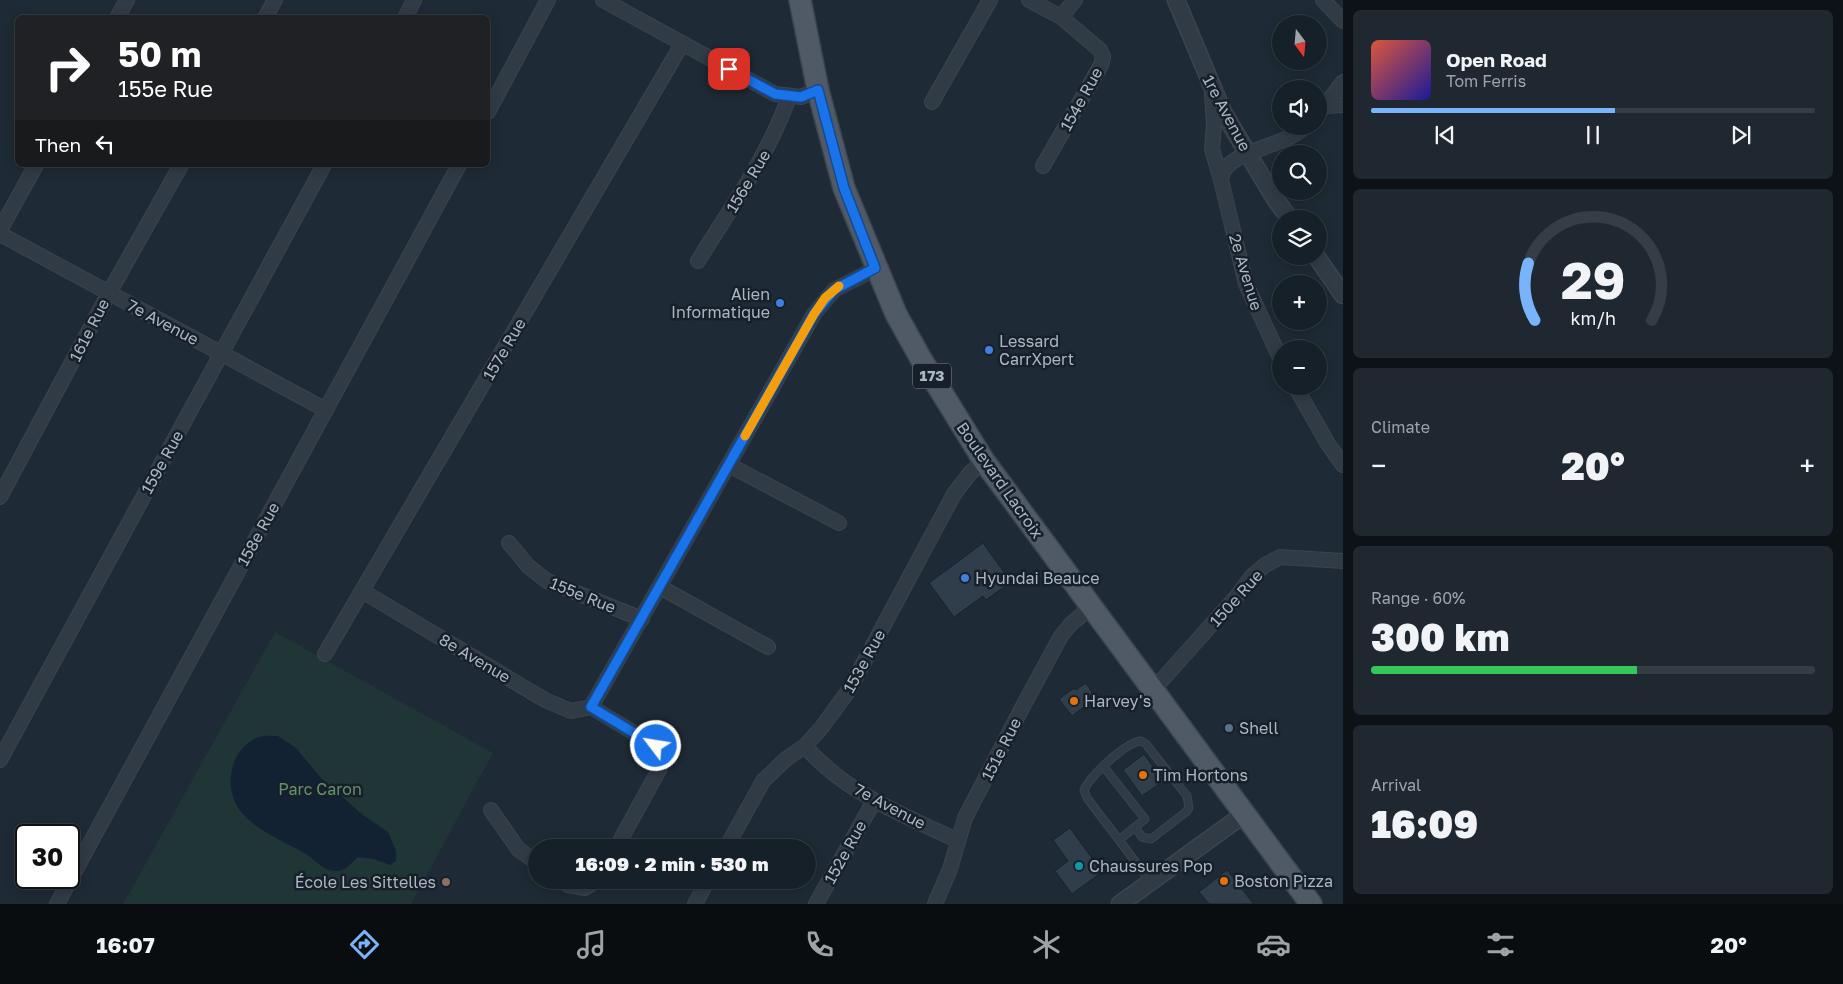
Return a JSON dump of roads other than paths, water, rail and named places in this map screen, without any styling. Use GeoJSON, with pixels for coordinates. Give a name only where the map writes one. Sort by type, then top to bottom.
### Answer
{"type":"FeatureCollection","features":[{"type":"Feature","properties":{"kind":"main road","name":"Boulevard Lacroix"},"geometry":{"type":"LineString","coordinates":[[800,0],[818,90],[844,188],[875,268],[912,344],[984,461],[1243,815],[1311,904]]}},
{"type":"Feature","properties":{"kind":"street"},"geometry":{"type":"LineString","coordinates":[[119,15],[127,0]]}},
{"type":"Feature","properties":{"kind":"street"},"geometry":{"type":"LineString","coordinates":[[267,15],[275,0]]}},
{"type":"Feature","properties":{"kind":"street"},"geometry":{"type":"LineString","coordinates":[[406,15],[414,0]]}},
{"type":"Feature","properties":{"kind":"street"},"geometry":{"type":"LineString","coordinates":[[490,108],[548,0]]}},
{"type":"Feature","properties":{"kind":"street"},"geometry":{"type":"LineString","coordinates":[[603,0],[775,94],[801,97],[818,90]]}},
{"type":"Feature","properties":{"kind":"street"},"geometry":{"type":"LineString","coordinates":[[932,102],[990,0]]}},
{"type":"Feature","properties":{"kind":"street","name":"154e Rue"},"geometry":{"type":"LineString","coordinates":[[1029,0],[1061,17],[1100,50],[1103,57],[1101,65],[1043,166]]}},
{"type":"Feature","properties":{"kind":"street"},"geometry":{"type":"LineString","coordinates":[[1061,17],[1076,0]]}},
{"type":"Feature","properties":{"kind":"street"},"geometry":{"type":"LineString","coordinates":[[1323,0],[1343,21]]}},
{"type":"Feature","properties":{"kind":"street","name":"1re Avenue"},"geometry":{"type":"LineString","coordinates":[[1179,1],[1212,89],[1232,130],[1283,210]]}},
{"type":"Feature","properties":{"kind":"street","name":"157e Rue"},"geometry":{"type":"LineString","coordinates":[[325,654],[682,44]]}},
{"type":"Feature","properties":{"kind":"street"},"geometry":{"type":"LineString","coordinates":[[1327,103],[1343,82]]}},
{"type":"Feature","properties":{"kind":"street","name":"2e Avenue"},"geometry":{"type":"LineString","coordinates":[[1212,89],[1214,108],[1212,149],[1246,284],[1272,340]]}},
{"type":"Feature","properties":{"kind":"street","name":"156e Rue"},"geometry":{"type":"LineString","coordinates":[[698,261],[767,150],[789,96]]}},
{"type":"Feature","properties":{"kind":"street"},"geometry":{"type":"LineString","coordinates":[[1327,108],[1343,105]]}},
{"type":"Feature","properties":{"kind":"street"},"geometry":{"type":"LineString","coordinates":[[1221,180],[1225,169],[1236,160],[1295,135]]}},
{"type":"Feature","properties":{"kind":"street"},"geometry":{"type":"LineString","coordinates":[[0,230],[35,167]]}},
{"type":"Feature","properties":{"kind":"street","name":"161e Rue"},"geometry":{"type":"LineString","coordinates":[[0,497],[109,293],[180,167]]}},
{"type":"Feature","properties":{"kind":"street","name":"159e Rue"},"geometry":{"type":"LineString","coordinates":[[0,760],[323,167]]}},
{"type":"Feature","properties":{"kind":"street","name":"158e Rue"},"geometry":{"type":"LineString","coordinates":[[57,904],[458,167]]}},
{"type":"Feature","properties":{"kind":"street","name":"7e Avenue"},"geometry":{"type":"LineString","coordinates":[[0,234],[326,410]]}},
{"type":"Feature","properties":{"kind":"street"},"geometry":{"type":"LineString","coordinates":[[1322,265],[1343,295]]}},
{"type":"Feature","properties":{"kind":"street"},"geometry":{"type":"LineString","coordinates":[[621,839],[659,770],[663,756],[656,746],[591,707],[814,314],[825,298],[843,284],[875,268]]}},
{"type":"Feature","properties":{"kind":"street"},"geometry":{"type":"LineString","coordinates":[[1300,395],[1328,444],[1343,465]]}},
{"type":"Feature","properties":{"kind":"street","name":"153e Rue"},"geometry":{"type":"LineString","coordinates":[[731,839],[763,782],[786,759],[805,746],[849,690],[954,494],[971,472],[984,461]]}},
{"type":"Feature","properties":{"kind":"street"},"geometry":{"type":"LineString","coordinates":[[729,465],[839,523]]}},
{"type":"Feature","properties":{"kind":"street","name":"155e Rue"},"geometry":{"type":"LineString","coordinates":[[509,543],[528,566],[547,581],[642,619]]}},
{"type":"Feature","properties":{"kind":"street","name":"150e Rue"},"geometry":{"type":"LineString","coordinates":[[1153,690],[1238,596],[1252,576],[1265,565],[1280,557],[1343,561]]}},
{"type":"Feature","properties":{"kind":"street"},"geometry":{"type":"LineString","coordinates":[[660,587],[768,647]]}},
{"type":"Feature","properties":{"kind":"street","name":"8e Avenue"},"geometry":{"type":"LineString","coordinates":[[362,591],[545,700],[571,711],[591,707]]}},
{"type":"Feature","properties":{"kind":"street","name":"151e Rue"},"geometry":{"type":"LineString","coordinates":[[935,904],[950,869],[965,818],[1043,668],[1061,636],[1071,624],[1091,607]]}},
{"type":"Feature","properties":{"kind":"street","name":"7e Avenue"},"geometry":{"type":"LineString","coordinates":[[805,746],[819,762],[874,801],[957,840]]}},
{"type":"Feature","properties":{"kind":"street","name":"152e Rue"},"geometry":{"type":"LineString","coordinates":[[816,904],[874,801]]}},
{"type":"Feature","properties":{"kind":"street"},"geometry":{"type":"LineString","coordinates":[[492,810],[518,849],[528,856]]}},
{"type":"Feature","properties":{"kind":"street"},"geometry":{"type":"LineString","coordinates":[[1120,904],[1243,815]]}},
{"type":"Feature","properties":{"kind":"street"},"geometry":{"type":"LineString","coordinates":[[695,904],[703,889]]}},
{"type":"Feature","properties":{"kind":"lane"},"geometry":{"type":"LineString","coordinates":[[1135,827],[1142,837],[1150,839],[1189,808],[1187,796],[1146,744],[1141,741],[1130,744],[1088,780],[1084,790],[1087,798],[1150,882]]}},
{"type":"Feature","properties":{"kind":"lane"},"geometry":{"type":"LineString","coordinates":[[1104,767],[1145,819],[1119,840]]}},
{"type":"Feature","properties":{"kind":"water"},"geometry":{"type":"Polygon","coordinates":[[[261,736],[278,736],[295,747],[321,778],[364,816],[388,832],[396,851],[396,861],[390,865],[374,859],[358,857],[343,870],[332,870],[323,867],[304,853],[256,826],[243,814],[236,805],[232,794],[232,771],[235,761],[240,751],[261,736]]]}},
{"type":"Feature","properties":{"kind":"place","name":"Alien Informatique"},"geometry":{"type":"Point","coordinates":[780,303]}},
{"type":"Feature","properties":{"kind":"place","name":"Lessard CarrXpert"},"geometry":{"type":"Point","coordinates":[989,350]}},
{"type":"Feature","properties":{"kind":"place","name":"Hyundai Beauce"},"geometry":{"type":"Point","coordinates":[965,578]}},
{"type":"Feature","properties":{"kind":"place","name":"Harvey's"},"geometry":{"type":"Point","coordinates":[1074,701]}},
{"type":"Feature","properties":{"kind":"place","name":"Shell"},"geometry":{"type":"Point","coordinates":[1229,728]}},
{"type":"Feature","properties":{"kind":"place","name":"Tim Hortons"},"geometry":{"type":"Point","coordinates":[1143,775]}},
{"type":"Feature","properties":{"kind":"place","name":"Chaussures Pop"},"geometry":{"type":"Point","coordinates":[1079,866]}},
{"type":"Feature","properties":{"kind":"place","name":"Boston Pizza"},"geometry":{"type":"Point","coordinates":[1224,881]}},
{"type":"Feature","properties":{"kind":"place","name":"École Les Sittelles"},"geometry":{"type":"Point","coordinates":[446,882]}},
{"type":"Feature","properties":{"kind":"park label","name":"Parc Caron"},"geometry":{"type":"Point","coordinates":[320,789]}}]}
